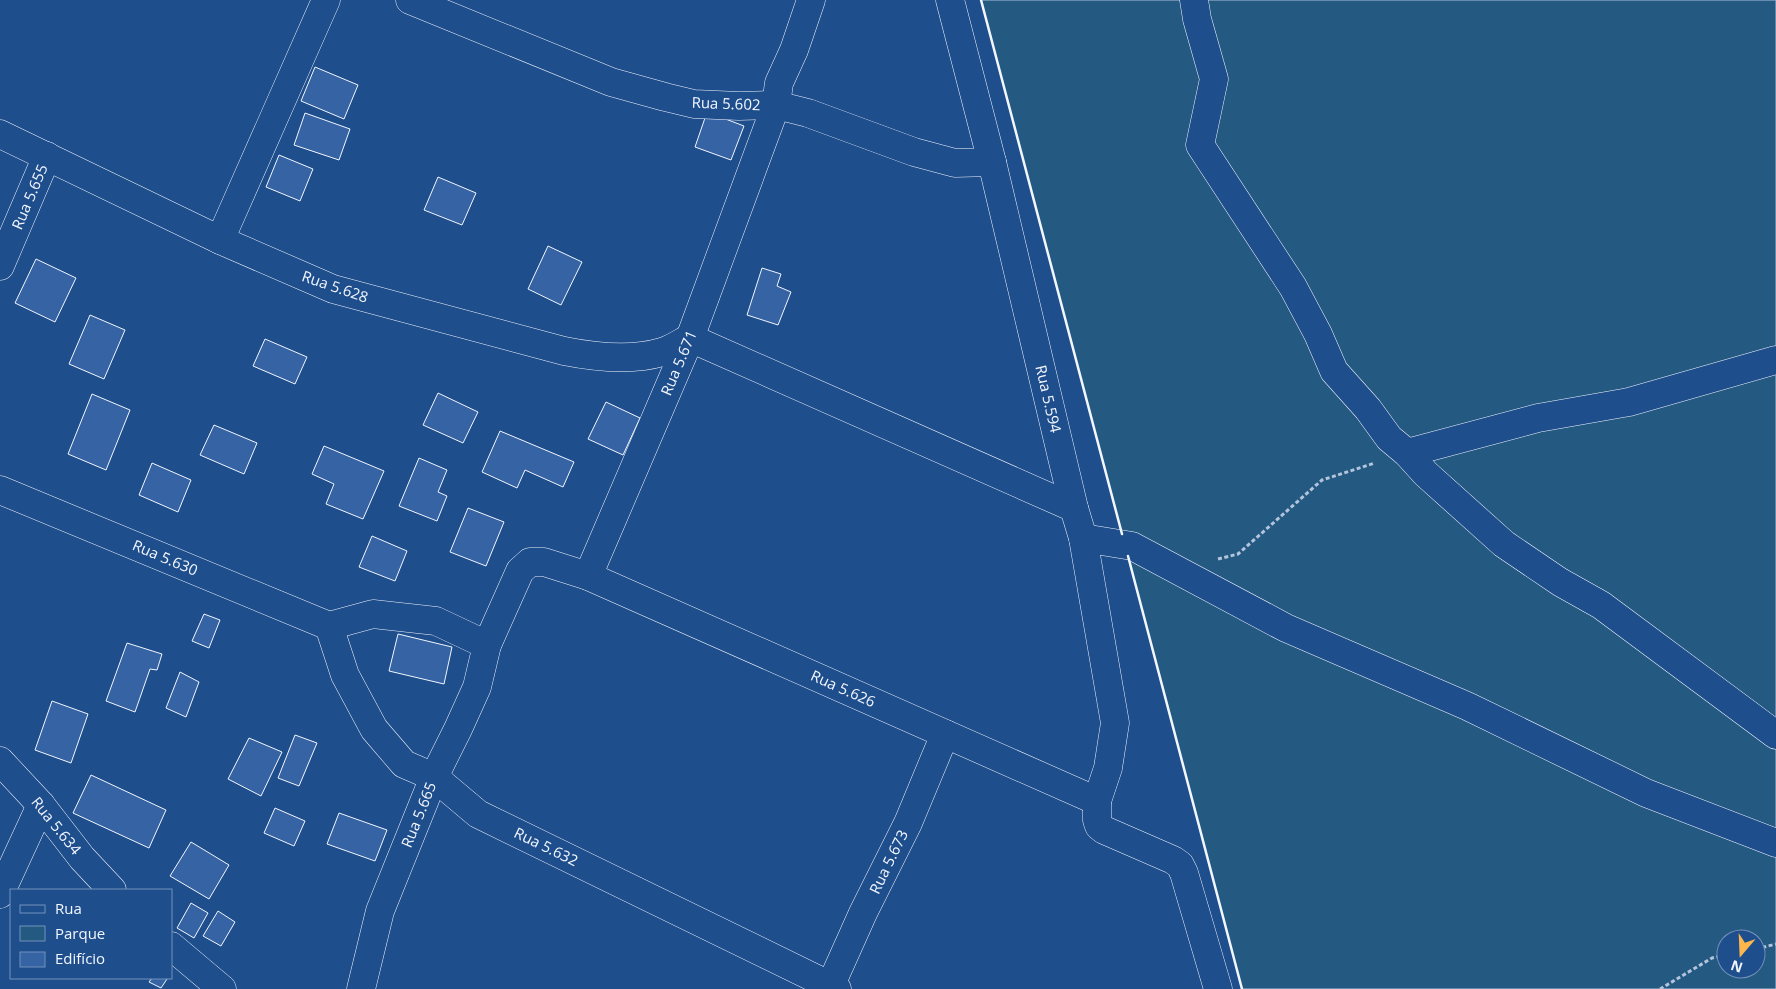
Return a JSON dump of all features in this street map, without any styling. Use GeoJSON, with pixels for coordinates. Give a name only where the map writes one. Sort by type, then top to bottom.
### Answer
{"type":"FeatureCollection","features":[{"type":"Feature","properties":{"kind":"street"},"geometry":{"type":"LineString","coordinates":[[220,240],[326,0]]}},
{"type":"Feature","properties":{"kind":"street","name":"Rua 5.602"},"geometry":{"type":"LineString","coordinates":[[410,0],[535,52],[620,84],[694,104],[776,105],[808,113],[914,152],[955,163],[992,162]]}},
{"type":"Feature","properties":{"kind":"street","name":"Rua 5.671"},"geometry":{"type":"LineString","coordinates":[[588,576],[690,338],[776,105],[779,83],[794,50],[811,0]]}},
{"type":"Feature","properties":{"kind":"street","name":"Rua 5.594"},"geometry":{"type":"LineString","coordinates":[[950,0],[992,162],[1074,508],[1083,538],[1115,723],[1108,768],[1097,800]]}},
{"type":"Feature","properties":{"kind":"street"},"geometry":{"type":"LineString","coordinates":[[1194,0],[1197,19],[1214,79],[1200,146],[1294,287],[1334,371],[1368,410],[1389,438],[1504,544],[1560,582],[1601,605],[1776,735]]}},
{"type":"Feature","properties":{"kind":"street","name":"Rua 5.628"},"geometry":{"type":"LineString","coordinates":[[0,134],[220,240],[333,289],[564,351],[594,357],[632,356],[663,352],[690,338]]}},
{"type":"Feature","properties":{"kind":"street","name":"Rua 5.655"},"geometry":{"type":"LineString","coordinates":[[0,266],[48,156]]}},
{"type":"Feature","properties":{"kind":"street"},"geometry":{"type":"LineString","coordinates":[[690,338],[1074,508]]}},
{"type":"Feature","properties":{"kind":"street"},"geometry":{"type":"LineString","coordinates":[[1407,454],[1538,418],[1629,402],[1776,360]]}},
{"type":"Feature","properties":{"kind":"street","name":"Rua 5.630"},"geometry":{"type":"LineString","coordinates":[[0,490],[330,626]]}},
{"type":"Feature","properties":{"kind":"street"},"geometry":{"type":"LineString","coordinates":[[1083,538],[1132,546],[1286,628],[1467,706],[1646,793],[1776,843]]}},
{"type":"Feature","properties":{"kind":"street"},"geometry":{"type":"LineString","coordinates":[[330,626],[373,614],[436,621],[487,645],[520,571],[530,562],[544,562],[588,576]]}},
{"type":"Feature","properties":{"kind":"street","name":"Rua 5.626"},"geometry":{"type":"LineString","coordinates":[[588,576],[1097,800]]}},
{"type":"Feature","properties":{"kind":"street","name":"Rua 5.632"},"geometry":{"type":"LineString","coordinates":[[330,626],[345,675],[374,728],[404,764],[434,778],[478,814],[832,988]]}},
{"type":"Feature","properties":{"kind":"street","name":"Rua 5.665"},"geometry":{"type":"LineString","coordinates":[[361,989],[380,911],[434,778],[476,687],[487,645]]}},
{"type":"Feature","properties":{"kind":"street","name":"Rua 5.673"},"geometry":{"type":"LineString","coordinates":[[832,988],[863,914],[908,823],[945,734]]}},
{"type":"Feature","properties":{"kind":"street","name":"Rua 5.634"},"geometry":{"type":"LineString","coordinates":[[0,761],[41,805],[82,858],[111,889]]}},
{"type":"Feature","properties":{"kind":"street"},"geometry":{"type":"LineString","coordinates":[[1097,800],[1097,820],[1099,826],[1104,830],[1173,860],[1180,865],[1218,989]]}},
{"type":"Feature","properties":{"kind":"street"},"geometry":{"type":"LineString","coordinates":[[0,894],[41,805]]}},
{"type":"Feature","properties":{"kind":"street"},"geometry":{"type":"LineString","coordinates":[[172,947],[214,986]]}},
{"type":"Feature","properties":{"kind":"path"},"geometry":{"type":"LineString","coordinates":[[1176,569],[1238,554],[1322,480],[1407,454]]}},
{"type":"Feature","properties":{"kind":"path"},"geometry":{"type":"LineString","coordinates":[[1660,989],[1716,957]]}},
{"type":"Feature","properties":{"kind":"green space"},"geometry":{"type":"Polygon","coordinates":[[[981,0],[1776,0],[1776,989],[1242,989],[981,0]]]}},
{"type":"Feature","properties":{"kind":"building"},"geometry":{"type":"Polygon","coordinates":[[[315,67],[358,85],[344,119],[301,101],[315,67]]]}},
{"type":"Feature","properties":{"kind":"building"},"geometry":{"type":"Polygon","coordinates":[[[707,112],[744,126],[731,160],[695,147],[707,112]]]}},
{"type":"Feature","properties":{"kind":"building"},"geometry":{"type":"Polygon","coordinates":[[[305,113],[350,129],[339,160],[294,145],[305,113]]]}},
{"type":"Feature","properties":{"kind":"building"},"geometry":{"type":"Polygon","coordinates":[[[279,155],[313,169],[300,201],[266,187],[279,155]]]}},
{"type":"Feature","properties":{"kind":"building"},"geometry":{"type":"Polygon","coordinates":[[[438,177],[476,193],[462,225],[424,210],[438,177]]]}},
{"type":"Feature","properties":{"kind":"building"},"geometry":{"type":"Polygon","coordinates":[[[548,246],[582,262],[561,305],[528,289],[548,246]]]}},
{"type":"Feature","properties":{"kind":"building"},"geometry":{"type":"Polygon","coordinates":[[[36,259],[76,278],[55,322],[15,303],[36,259]]]}},
{"type":"Feature","properties":{"kind":"building"},"geometry":{"type":"Polygon","coordinates":[[[762,268],[781,274],[777,286],[791,292],[778,325],[747,315],[762,268]]]}},
{"type":"Feature","properties":{"kind":"building"},"geometry":{"type":"Polygon","coordinates":[[[90,315],[125,330],[104,379],[69,364],[90,315]]]}},
{"type":"Feature","properties":{"kind":"building"},"geometry":{"type":"Polygon","coordinates":[[[265,339],[307,357],[295,384],[253,366],[265,339]]]}},
{"type":"Feature","properties":{"kind":"building"},"geometry":{"type":"Polygon","coordinates":[[[438,393],[478,412],[463,443],[423,425],[438,393]]]}},
{"type":"Feature","properties":{"kind":"building"},"geometry":{"type":"Polygon","coordinates":[[[92,394],[130,410],[106,470],[68,454],[92,394]]]}},
{"type":"Feature","properties":{"kind":"building"},"geometry":{"type":"Polygon","coordinates":[[[606,402],[640,418],[623,455],[588,439],[606,402]]]}},
{"type":"Feature","properties":{"kind":"building"},"geometry":{"type":"Polygon","coordinates":[[[214,425],[257,443],[244,474],[200,455],[214,425]]]}},
{"type":"Feature","properties":{"kind":"building"},"geometry":{"type":"Polygon","coordinates":[[[500,431],[574,462],[563,487],[525,470],[517,488],[482,472],[500,431]]]}},
{"type":"Feature","properties":{"kind":"building"},"geometry":{"type":"Polygon","coordinates":[[[324,446],[384,471],[363,519],[326,504],[334,484],[312,474],[324,446]]]}},
{"type":"Feature","properties":{"kind":"building"},"geometry":{"type":"Polygon","coordinates":[[[419,458],[447,470],[438,492],[447,496],[437,521],[399,506],[419,458]]]}},
{"type":"Feature","properties":{"kind":"building"},"geometry":{"type":"Polygon","coordinates":[[[152,463],[191,480],[178,512],[139,495],[152,463]]]}},
{"type":"Feature","properties":{"kind":"building"},"geometry":{"type":"Polygon","coordinates":[[[468,508],[504,522],[486,566],[450,552],[468,508]]]}},
{"type":"Feature","properties":{"kind":"building"},"geometry":{"type":"Polygon","coordinates":[[[372,536],[407,551],[395,581],[359,567],[372,536]]]}},
{"type":"Feature","properties":{"kind":"building"},"geometry":{"type":"Polygon","coordinates":[[[204,614],[220,620],[209,648],[192,641],[204,614]]]}},
{"type":"Feature","properties":{"kind":"building"},"geometry":{"type":"Polygon","coordinates":[[[398,634],[452,647],[444,684],[389,671],[398,634]]]}},
{"type":"Feature","properties":{"kind":"building"},"geometry":{"type":"Polygon","coordinates":[[[127,643],[162,654],[157,670],[150,669],[135,712],[106,701],[127,643]]]}},
{"type":"Feature","properties":{"kind":"building"},"geometry":{"type":"Polygon","coordinates":[[[180,672],[199,682],[186,717],[166,708],[180,672]]]}},
{"type":"Feature","properties":{"kind":"building"},"geometry":{"type":"Polygon","coordinates":[[[52,701],[88,714],[71,763],[35,750],[52,701]]]}},
{"type":"Feature","properties":{"kind":"building"},"geometry":{"type":"Polygon","coordinates":[[[295,735],[317,743],[299,786],[278,778],[295,735]]]}},
{"type":"Feature","properties":{"kind":"building"},"geometry":{"type":"Polygon","coordinates":[[[249,738],[282,752],[261,796],[228,779],[249,738]]]}},
{"type":"Feature","properties":{"kind":"building"},"geometry":{"type":"Polygon","coordinates":[[[91,775],[166,810],[149,848],[73,813],[91,775]]]}},
{"type":"Feature","properties":{"kind":"building"},"geometry":{"type":"Polygon","coordinates":[[[275,808],[305,821],[294,846],[264,833],[275,808]]]}},
{"type":"Feature","properties":{"kind":"building"},"geometry":{"type":"Polygon","coordinates":[[[339,813],[387,830],[375,861],[327,844],[339,813]]]}},
{"type":"Feature","properties":{"kind":"building"},"geometry":{"type":"Polygon","coordinates":[[[191,842],[229,865],[209,899],[170,876],[191,842]]]}},
{"type":"Feature","properties":{"kind":"building"},"geometry":{"type":"Polygon","coordinates":[[[191,903],[208,913],[194,938],[177,928],[191,903]]]}},
{"type":"Feature","properties":{"kind":"building"},"geometry":{"type":"Polygon","coordinates":[[[218,911],[235,922],[221,946],[203,936],[218,911]]]}},
{"type":"Feature","properties":{"kind":"building"},"geometry":{"type":"Polygon","coordinates":[[[151,979],[167,979],[161,988],[149,982],[151,979]]]}},
{"type":"Feature","properties":{"kind":"wall"},"geometry":{"type":"LineString","coordinates":[[981,0],[1122,534]]}},
{"type":"Feature","properties":{"kind":"wall"},"geometry":{"type":"LineString","coordinates":[[1128,556],[1242,989]]}}]}
